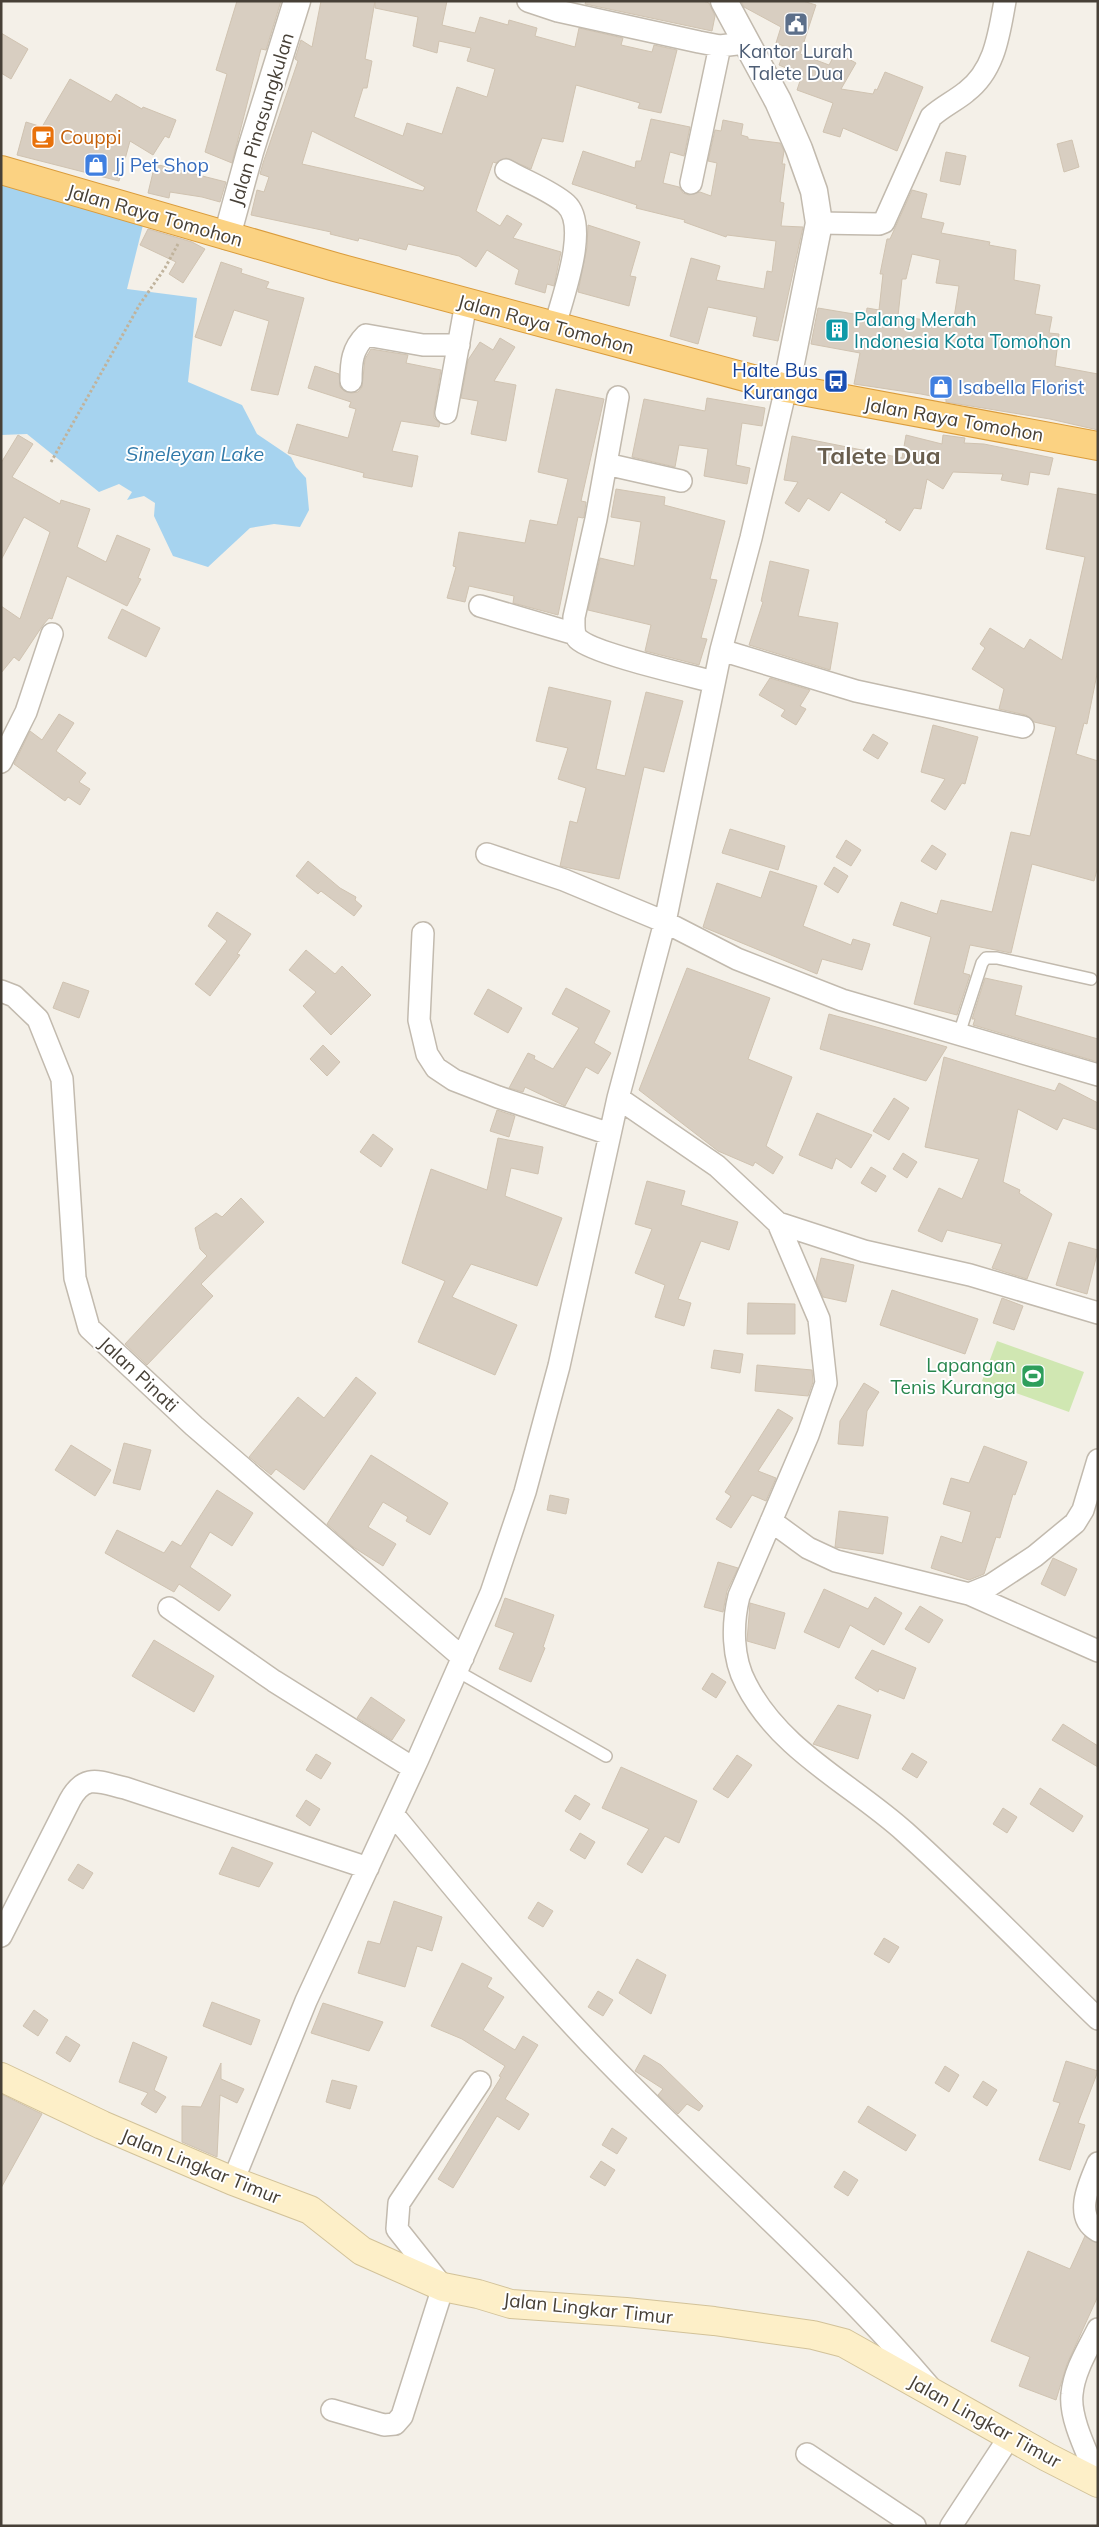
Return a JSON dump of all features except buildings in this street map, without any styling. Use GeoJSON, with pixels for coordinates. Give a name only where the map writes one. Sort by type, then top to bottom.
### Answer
{"type":"FeatureCollection","features":[{"type":"Feature","properties":{"kind":"highway","name":"Jalan Raya Tomohon"},"geometry":{"type":"LineString","coordinates":[[1,170],[466,303],[786,388],[1098,446]]}},
{"type":"Feature","properties":{"kind":"main road","name":"Jalan Lingkar Timur"},"geometry":{"type":"LineString","coordinates":[[1,2077],[102,2125],[233,2181],[310,2210],[362,2251],[443,2288],[478,2294],[511,2304],[626,2312],[813,2335],[844,2343],[1010,2436],[1098,2481]]}},
{"type":"Feature","properties":{"kind":"street","name":"Jalan Pinasungkulan"},"geometry":{"type":"LineString","coordinates":[[227,236],[250,152],[297,1]]}},
{"type":"Feature","properties":{"kind":"street"},"geometry":{"type":"LineString","coordinates":[[528,1],[558,11],[720,46],[745,43]]}},
{"type":"Feature","properties":{"kind":"street"},"geometry":{"type":"LineString","coordinates":[[233,2181],[306,2001],[414,1768],[491,1593],[525,1492],[559,1366],[618,1098],[665,922],[721,650],[751,538],[786,388],[819,223],[814,191],[800,149],[778,100],[745,43],[724,1]]}},
{"type":"Feature","properties":{"kind":"street"},"geometry":{"type":"LineString","coordinates":[[819,223],[879,224],[884,222],[931,117],[944,106],[967,92],[987,70],[996,47],[1005,1]]}},
{"type":"Feature","properties":{"kind":"street"},"geometry":{"type":"LineString","coordinates":[[691,184],[720,46]]}},
{"type":"Feature","properties":{"kind":"street"},"geometry":{"type":"LineString","coordinates":[[506,170],[562,201],[574,215],[575,245],[555,326]]}},
{"type":"Feature","properties":{"kind":"street"},"geometry":{"type":"LineString","coordinates":[[446,413],[466,303]]}},
{"type":"Feature","properties":{"kind":"street"},"geometry":{"type":"LineString","coordinates":[[350,381],[352,357],[358,343],[366,335],[424,345],[459,345]]}},
{"type":"Feature","properties":{"kind":"street"},"geometry":{"type":"LineString","coordinates":[[618,397],[574,617],[575,634],[579,640],[602,651],[714,682]]}},
{"type":"Feature","properties":{"kind":"street"},"geometry":{"type":"LineString","coordinates":[[606,464],[681,481]]}},
{"type":"Feature","properties":{"kind":"street"},"geometry":{"type":"LineString","coordinates":[[480,606],[575,634]]}},
{"type":"Feature","properties":{"kind":"street"},"geometry":{"type":"LineString","coordinates":[[1,762],[26,712],[52,634]]}},
{"type":"Feature","properties":{"kind":"street"},"geometry":{"type":"LineString","coordinates":[[721,650],[856,691],[1023,727]]}},
{"type":"Feature","properties":{"kind":"street"},"geometry":{"type":"LineString","coordinates":[[487,854],[564,880],[665,922],[737,959],[842,1000],[1098,1075]]}},
{"type":"Feature","properties":{"kind":"street"},"geometry":{"type":"LineString","coordinates":[[423,933],[419,1020],[427,1054],[436,1068],[454,1080],[498,1098],[610,1134]]}},
{"type":"Feature","properties":{"kind":"street","name":"Jalan Pinati"},"geometry":{"type":"LineString","coordinates":[[1,991],[14,996],[38,1019],[62,1079],[75,1278],[89,1328],[194,1426],[460,1664]]}},
{"type":"Feature","properties":{"kind":"street"},"geometry":{"type":"LineString","coordinates":[[618,1098],[717,1166],[778,1224],[819,1319],[826,1383],[808,1435],[739,1596],[735,1612],[735,1643],[746,1685],[784,1735],[833,1778],[904,1831],[1098,2019]]}},
{"type":"Feature","properties":{"kind":"street"},"geometry":{"type":"LineString","coordinates":[[778,1224],[864,1250],[970,1275],[1098,1313]]}},
{"type":"Feature","properties":{"kind":"street"},"geometry":{"type":"LineString","coordinates":[[969,1594],[991,1585],[1035,1556],[1075,1524],[1083,1510],[1098,1460]]}},
{"type":"Feature","properties":{"kind":"street"},"geometry":{"type":"LineString","coordinates":[[771,1521],[808,1548],[836,1561],[969,1594],[1098,1651]]}},
{"type":"Feature","properties":{"kind":"street"},"geometry":{"type":"LineString","coordinates":[[169,1608],[274,1681],[414,1768]]}},
{"type":"Feature","properties":{"kind":"street"},"geometry":{"type":"LineString","coordinates":[[1,1936],[70,1800],[79,1786],[87,1782],[125,1788],[368,1868]]}},
{"type":"Feature","properties":{"kind":"street"},"geometry":{"type":"LineString","coordinates":[[393,1814],[472,1912],[607,2061],[895,2346],[937,2395]]}},
{"type":"Feature","properties":{"kind":"street"},"geometry":{"type":"LineString","coordinates":[[332,2410],[384,2425],[395,2424],[399,2420],[408,2401],[443,2288],[397,2229],[399,2203],[480,2082]]}},
{"type":"Feature","properties":{"kind":"street"},"geometry":{"type":"LineString","coordinates":[[1098,2163],[1084,2208],[1084,2218],[1091,2228],[1098,2231]]}},
{"type":"Feature","properties":{"kind":"street"},"geometry":{"type":"LineString","coordinates":[[1098,2329],[1080,2364],[1072,2395],[1074,2417],[1098,2481]]}},
{"type":"Feature","properties":{"kind":"street"},"geometry":{"type":"LineString","coordinates":[[951,2526],[1010,2436]]}},
{"type":"Feature","properties":{"kind":"street"},"geometry":{"type":"LineString","coordinates":[[807,2454],[915,2526]]}},
{"type":"Feature","properties":{"kind":"lane"},"geometry":{"type":"LineString","coordinates":[[959,1034],[982,963],[986,958],[997,958],[1091,979]]}},
{"type":"Feature","properties":{"kind":"lane"},"geometry":{"type":"LineString","coordinates":[[460,1664],[606,1756]]}},
{"type":"Feature","properties":{"kind":"path"},"geometry":{"type":"LineString","coordinates":[[51,462],[140,304],[165,268],[189,224]]}},
{"type":"Feature","properties":{"kind":"green space","name":"Lapangan Tenis Kuranga"},"geometry":{"type":"Polygon","coordinates":[[[997,1341],[1084,1372],[1069,1412],[982,1381],[997,1341]]]}},
{"type":"Feature","properties":{"kind":"water","name":"Sineleyan Lake"},"geometry":{"type":"Polygon","coordinates":[[[1,170],[146,213],[127,289],[197,298],[188,382],[242,405],[257,434],[291,457],[296,467],[306,478],[309,510],[300,527],[274,524],[250,528],[208,567],[173,556],[154,516],[155,503],[144,496],[127,500],[132,492],[119,484],[99,492],[27,434],[1,435],[1,170]]]}},
{"type":"Feature","properties":{"kind":"place","name":"Kantor Lurah Talete Dua"},"geometry":{"type":"Point","coordinates":[796,24]}},
{"type":"Feature","properties":{"kind":"place","name":"Couppi"},"geometry":{"type":"Point","coordinates":[43,137]}},
{"type":"Feature","properties":{"kind":"place","name":"Jj Pet Shop"},"geometry":{"type":"Point","coordinates":[96,165]}},
{"type":"Feature","properties":{"kind":"place","name":"Palang Merah Indonesia Kota Tomohon"},"geometry":{"type":"Point","coordinates":[837,330]}},
{"type":"Feature","properties":{"kind":"place","name":"Halte Bus Kuranga"},"geometry":{"type":"Point","coordinates":[836,381]}},
{"type":"Feature","properties":{"kind":"place","name":"Isabella Florist"},"geometry":{"type":"Point","coordinates":[941,387]}},
{"type":"Feature","properties":{"kind":"place","name":"Lapangan Tenis Kuranga"},"geometry":{"type":"Point","coordinates":[1033,1376]}},
{"type":"Feature","properties":{"kind":"district","name":"Talete Dua"},"geometry":{"type":"Point","coordinates":[879,456]}}]}
